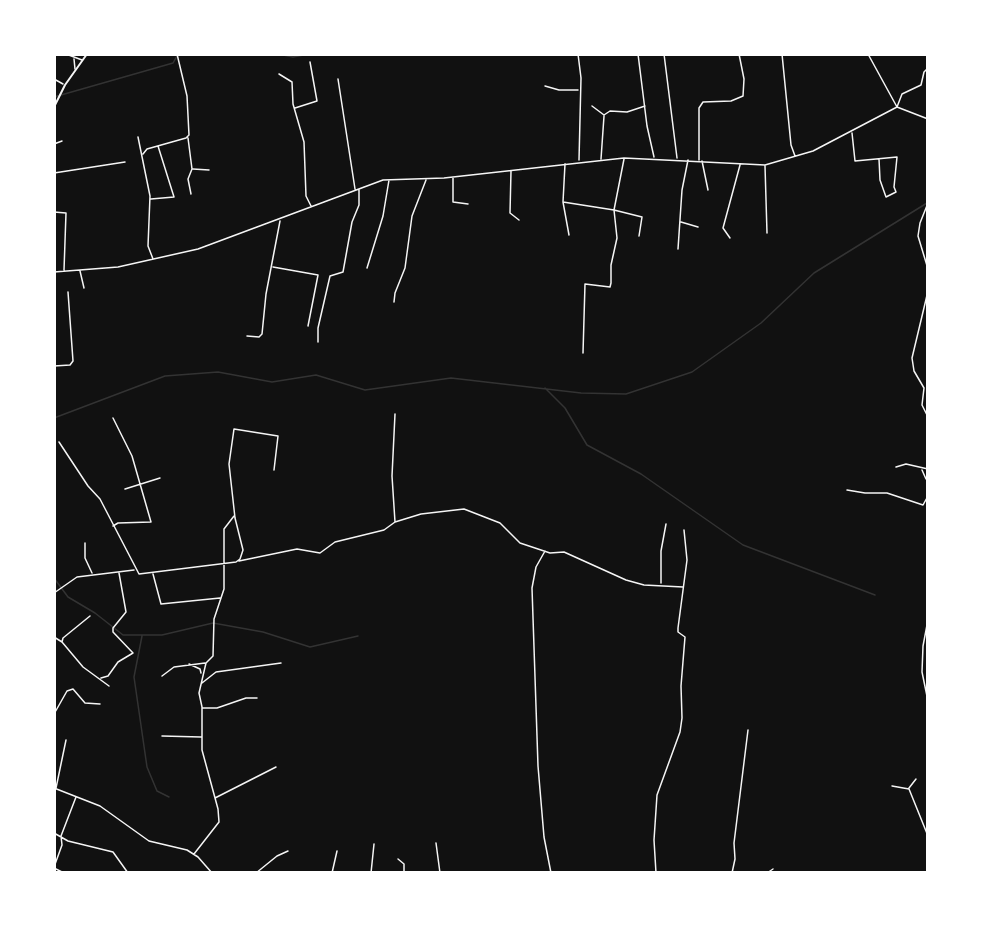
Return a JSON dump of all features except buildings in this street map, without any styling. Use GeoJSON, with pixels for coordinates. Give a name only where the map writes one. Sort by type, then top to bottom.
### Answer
{"type":"FeatureCollection","features":[{"type":"Feature","properties":{"kind":"main road"},"geometry":{"type":"LineString","coordinates":[[54,107],[65,85],[87,54]]}},
{"type":"Feature","properties":{"kind":"street"},"geometry":{"type":"LineString","coordinates":[[66,54],[83,60]]}},
{"type":"Feature","properties":{"kind":"street"},"geometry":{"type":"LineString","coordinates":[[177,54],[188,96],[190,133],[188,138],[192,169],[188,179],[191,194]]}},
{"type":"Feature","properties":{"kind":"street"},"geometry":{"type":"LineString","coordinates":[[578,54],[581,78],[578,90],[579,161]]}},
{"type":"Feature","properties":{"kind":"street"},"geometry":{"type":"LineString","coordinates":[[638,54],[647,126],[655,158]]}},
{"type":"Feature","properties":{"kind":"street"},"geometry":{"type":"LineString","coordinates":[[664,54],[677,159]]}},
{"type":"Feature","properties":{"kind":"street"},"geometry":{"type":"LineString","coordinates":[[708,190],[700,160],[699,108],[703,102],[731,101],[743,96],[744,79],[739,54]]}},
{"type":"Feature","properties":{"kind":"street"},"geometry":{"type":"LineString","coordinates":[[783,54],[791,145],[796,157]]}},
{"type":"Feature","properties":{"kind":"street"},"geometry":{"type":"LineString","coordinates":[[868,54],[897,107],[928,119]]}},
{"type":"Feature","properties":{"kind":"street"},"geometry":{"type":"LineString","coordinates":[[74,58],[75,70]]}},
{"type":"Feature","properties":{"kind":"street"},"geometry":{"type":"LineString","coordinates":[[294,108],[317,101],[310,62]]}},
{"type":"Feature","properties":{"kind":"street"},"geometry":{"type":"LineString","coordinates":[[54,272],[118,267],[198,249],[280,220],[359,188],[389,179],[453,177],[579,161],[624,158],[765,165],[796,157],[852,132],[897,107],[902,94],[921,85],[924,72],[928,68]]}},
{"type":"Feature","properties":{"kind":"street"},"geometry":{"type":"LineString","coordinates":[[279,74],[292,82],[294,108],[302,127],[306,196],[311,207]]}},
{"type":"Feature","properties":{"kind":"street"},"geometry":{"type":"LineString","coordinates":[[54,79],[65,85]]}},
{"type":"Feature","properties":{"kind":"street"},"geometry":{"type":"LineString","coordinates":[[338,79],[356,190]]}},
{"type":"Feature","properties":{"kind":"street"},"geometry":{"type":"LineString","coordinates":[[544,86],[559,90],[578,90]]}},
{"type":"Feature","properties":{"kind":"street"},"geometry":{"type":"LineString","coordinates":[[604,115],[610,111],[627,112],[646,105]]}},
{"type":"Feature","properties":{"kind":"street"},"geometry":{"type":"LineString","coordinates":[[592,106],[604,115]]}},
{"type":"Feature","properties":{"kind":"street"},"geometry":{"type":"LineString","coordinates":[[601,159],[604,115]]}},
{"type":"Feature","properties":{"kind":"street"},"geometry":{"type":"LineString","coordinates":[[852,132],[855,161],[897,157],[894,187],[896,192],[886,197],[880,180],[879,159]]}},
{"type":"Feature","properties":{"kind":"street"},"geometry":{"type":"LineString","coordinates":[[138,137],[151,199],[148,246],[153,259]]}},
{"type":"Feature","properties":{"kind":"street"},"geometry":{"type":"LineString","coordinates":[[143,154],[147,149],[188,138]]}},
{"type":"Feature","properties":{"kind":"street"},"geometry":{"type":"LineString","coordinates":[[54,144],[62,141]]}},
{"type":"Feature","properties":{"kind":"street"},"geometry":{"type":"LineString","coordinates":[[151,199],[174,197],[158,146]]}},
{"type":"Feature","properties":{"kind":"street"},"geometry":{"type":"LineString","coordinates":[[583,352],[585,284],[609,287],[617,238],[614,210],[624,158]]}},
{"type":"Feature","properties":{"kind":"street"},"geometry":{"type":"LineString","coordinates":[[678,249],[688,160]]}},
{"type":"Feature","properties":{"kind":"street"},"geometry":{"type":"LineString","coordinates":[[54,173],[125,162]]}},
{"type":"Feature","properties":{"kind":"street"},"geometry":{"type":"LineString","coordinates":[[565,163],[563,202],[570,235]]}},
{"type":"Feature","properties":{"kind":"street"},"geometry":{"type":"LineString","coordinates":[[730,238],[723,228],[740,164]]}},
{"type":"Feature","properties":{"kind":"street"},"geometry":{"type":"LineString","coordinates":[[765,165],[768,233]]}},
{"type":"Feature","properties":{"kind":"street"},"geometry":{"type":"LineString","coordinates":[[192,169],[209,170]]}},
{"type":"Feature","properties":{"kind":"street"},"geometry":{"type":"LineString","coordinates":[[511,170],[510,213],[519,220]]}},
{"type":"Feature","properties":{"kind":"street"},"geometry":{"type":"LineString","coordinates":[[453,177],[453,202],[468,204]]}},
{"type":"Feature","properties":{"kind":"street"},"geometry":{"type":"LineString","coordinates":[[367,268],[377,228],[383,216],[389,179]]}},
{"type":"Feature","properties":{"kind":"street"},"geometry":{"type":"LineString","coordinates":[[394,302],[394,293],[402,280],[405,268],[411,218],[426,179]]}},
{"type":"Feature","properties":{"kind":"street"},"geometry":{"type":"LineString","coordinates":[[318,342],[318,328],[330,276],[343,272],[352,222],[359,205],[359,188]]}},
{"type":"Feature","properties":{"kind":"street"},"geometry":{"type":"LineString","coordinates":[[563,202],[642,217],[639,236]]}},
{"type":"Feature","properties":{"kind":"street"},"geometry":{"type":"LineString","coordinates":[[928,203],[920,223],[918,236],[928,269]]}},
{"type":"Feature","properties":{"kind":"street"},"geometry":{"type":"LineString","coordinates":[[54,212],[66,213],[64,271]]}},
{"type":"Feature","properties":{"kind":"street"},"geometry":{"type":"LineString","coordinates":[[248,336],[259,337],[262,334],[280,220]]}},
{"type":"Feature","properties":{"kind":"street"},"geometry":{"type":"LineString","coordinates":[[680,221],[698,227]]}},
{"type":"Feature","properties":{"kind":"street"},"geometry":{"type":"LineString","coordinates":[[272,267],[318,274],[308,326]]}},
{"type":"Feature","properties":{"kind":"street"},"geometry":{"type":"LineString","coordinates":[[80,270],[84,288]]}},
{"type":"Feature","properties":{"kind":"street"},"geometry":{"type":"LineString","coordinates":[[928,291],[912,358],[914,371],[924,388],[922,405],[928,417]]}},
{"type":"Feature","properties":{"kind":"street"},"geometry":{"type":"LineString","coordinates":[[54,366],[70,365],[73,361],[68,292]]}},
{"type":"Feature","properties":{"kind":"street"},"geometry":{"type":"LineString","coordinates":[[394,414],[392,482],[395,522]]}},
{"type":"Feature","properties":{"kind":"street"},"geometry":{"type":"LineString","coordinates":[[112,527],[118,523],[151,522],[132,456],[113,418]]}},
{"type":"Feature","properties":{"kind":"street"},"geometry":{"type":"LineString","coordinates":[[238,561],[243,549],[235,515],[229,464],[234,429],[279,436],[274,470]]}},
{"type":"Feature","properties":{"kind":"street"},"geometry":{"type":"LineString","coordinates":[[59,442],[88,486],[100,499],[112,527],[129,552],[135,570],[139,574],[226,564],[297,549],[320,553],[335,542],[384,530],[395,522],[421,514],[464,509],[501,523],[511,532],[515,541],[545,551],[564,552],[626,580],[644,585],[662,584],[683,587]]}},
{"type":"Feature","properties":{"kind":"street"},"geometry":{"type":"LineString","coordinates":[[896,467],[906,464],[928,469]]}},
{"type":"Feature","properties":{"kind":"street"},"geometry":{"type":"LineString","coordinates":[[922,469],[926,479]]}},
{"type":"Feature","properties":{"kind":"street"},"geometry":{"type":"LineString","coordinates":[[124,489],[160,478]]}},
{"type":"Feature","properties":{"kind":"street"},"geometry":{"type":"LineString","coordinates":[[847,490],[886,493],[923,506],[928,496]]}},
{"type":"Feature","properties":{"kind":"street"},"geometry":{"type":"LineString","coordinates":[[194,854],[219,824],[218,809],[201,750],[201,684],[206,663],[213,656],[213,623],[222,598],[226,564],[224,529],[235,515]]}},
{"type":"Feature","properties":{"kind":"street"},"geometry":{"type":"LineString","coordinates":[[662,584],[661,551],[666,524]]}},
{"type":"Feature","properties":{"kind":"street"},"geometry":{"type":"LineString","coordinates":[[656,873],[654,840],[657,795],[680,732],[682,718],[681,686],[685,637],[678,632],[678,628],[687,560],[684,530]]}},
{"type":"Feature","properties":{"kind":"street"},"geometry":{"type":"LineString","coordinates":[[85,543],[85,558],[93,573]]}},
{"type":"Feature","properties":{"kind":"street"},"geometry":{"type":"LineString","coordinates":[[545,551],[536,567],[532,588],[538,766],[544,837],[550,873]]}},
{"type":"Feature","properties":{"kind":"street"},"geometry":{"type":"LineString","coordinates":[[54,593],[77,577],[93,573],[119,573],[135,570]]}},
{"type":"Feature","properties":{"kind":"street"},"geometry":{"type":"LineString","coordinates":[[101,678],[108,676],[118,662],[133,652],[113,632],[113,628],[126,612],[119,573]]}},
{"type":"Feature","properties":{"kind":"street"},"geometry":{"type":"LineString","coordinates":[[153,573],[161,604],[222,598]]}},
{"type":"Feature","properties":{"kind":"street"},"geometry":{"type":"LineString","coordinates":[[62,642],[63,638],[90,616]]}},
{"type":"Feature","properties":{"kind":"street"},"geometry":{"type":"LineString","coordinates":[[927,625],[922,672],[928,701]]}},
{"type":"Feature","properties":{"kind":"street"},"geometry":{"type":"LineString","coordinates":[[54,637],[62,642],[83,667],[109,686]]}},
{"type":"Feature","properties":{"kind":"street"},"geometry":{"type":"LineString","coordinates":[[162,676],[174,667],[206,663]]}},
{"type":"Feature","properties":{"kind":"street"},"geometry":{"type":"LineString","coordinates":[[201,684],[216,672],[281,663]]}},
{"type":"Feature","properties":{"kind":"street"},"geometry":{"type":"LineString","coordinates":[[188,664],[200,669],[202,675]]}},
{"type":"Feature","properties":{"kind":"street"},"geometry":{"type":"LineString","coordinates":[[54,714],[67,691],[73,688],[86,703],[100,704]]}},
{"type":"Feature","properties":{"kind":"street"},"geometry":{"type":"LineString","coordinates":[[202,708],[217,708],[246,698],[257,698]]}},
{"type":"Feature","properties":{"kind":"street"},"geometry":{"type":"LineString","coordinates":[[732,873],[748,730]]}},
{"type":"Feature","properties":{"kind":"street"},"geometry":{"type":"LineString","coordinates":[[162,736],[201,737]]}},
{"type":"Feature","properties":{"kind":"street"},"geometry":{"type":"LineString","coordinates":[[66,740],[55,788],[116,816],[149,841],[194,854],[212,873]]}},
{"type":"Feature","properties":{"kind":"street"},"geometry":{"type":"LineString","coordinates":[[214,798],[276,767]]}},
{"type":"Feature","properties":{"kind":"street"},"geometry":{"type":"LineString","coordinates":[[909,789],[916,779]]}},
{"type":"Feature","properties":{"kind":"street"},"geometry":{"type":"LineString","coordinates":[[892,786],[909,789]]}},
{"type":"Feature","properties":{"kind":"street"},"geometry":{"type":"LineString","coordinates":[[909,789],[928,836]]}},
{"type":"Feature","properties":{"kind":"street"},"geometry":{"type":"LineString","coordinates":[[64,873],[54,868],[63,844],[61,836],[76,796]]}},
{"type":"Feature","properties":{"kind":"street"},"geometry":{"type":"LineString","coordinates":[[54,833],[68,841],[113,852],[128,873]]}},
{"type":"Feature","properties":{"kind":"street"},"geometry":{"type":"LineString","coordinates":[[436,843],[440,873]]}},
{"type":"Feature","properties":{"kind":"street"},"geometry":{"type":"LineString","coordinates":[[370,873],[374,844]]}},
{"type":"Feature","properties":{"kind":"street"},"geometry":{"type":"LineString","coordinates":[[256,873],[277,856],[288,851]]}},
{"type":"Feature","properties":{"kind":"street"},"geometry":{"type":"LineString","coordinates":[[332,873],[337,851]]}},
{"type":"Feature","properties":{"kind":"street"},"geometry":{"type":"LineString","coordinates":[[398,859],[404,864],[404,873]]}},
{"type":"Feature","properties":{"kind":"street"},"geometry":{"type":"LineString","coordinates":[[767,873],[773,869]]}},
{"type":"Feature","properties":{"kind":"waterway"},"geometry":{"type":"LineString","coordinates":[[54,97],[173,63],[177,56],[184,54]]}},
{"type":"Feature","properties":{"kind":"waterway"},"geometry":{"type":"LineString","coordinates":[[278,54],[293,57],[309,54]]}},
{"type":"Feature","properties":{"kind":"waterway"},"geometry":{"type":"LineString","coordinates":[[54,418],[165,376],[218,372],[272,382],[316,375],[365,390],[451,378],[581,393],[626,394],[692,372],[761,323],[814,273],[927,203]]}},
{"type":"Feature","properties":{"kind":"waterway"},"geometry":{"type":"LineString","coordinates":[[545,388],[565,408],[587,445],[641,474],[743,545],[875,595]]}},
{"type":"Feature","properties":{"kind":"waterway"},"geometry":{"type":"LineString","coordinates":[[54,578],[68,597],[95,613],[123,635],[162,635],[213,623],[263,632],[310,647],[358,636]]}},
{"type":"Feature","properties":{"kind":"waterway"},"geometry":{"type":"LineString","coordinates":[[142,636],[134,677],[147,767],[157,791],[169,797]]}}]}
